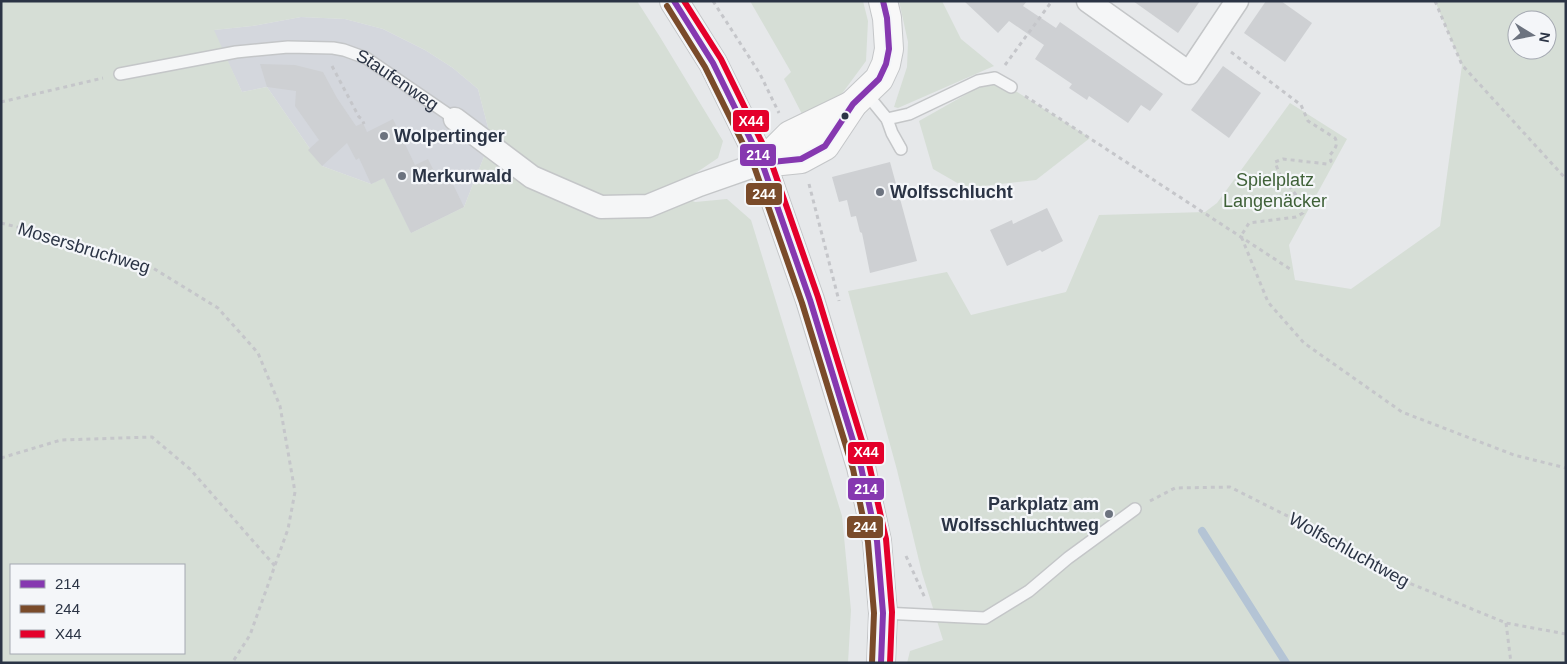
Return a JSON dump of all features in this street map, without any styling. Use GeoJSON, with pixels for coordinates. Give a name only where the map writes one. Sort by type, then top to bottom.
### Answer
{"type":"FeatureCollection","features":[{"type":"Feature","properties":{"kind":"main road"},"geometry":{"type":"LineString","coordinates":[[674,1],[713,63],[762,163],[810,300],[861,467],[877,541],[883,613],[881,663]]}},
{"type":"Feature","properties":{"kind":"main road"},"geometry":{"type":"LineString","coordinates":[[762,163],[801,159],[825,146],[859,98],[879,79],[886,64],[889,49],[888,18],[883,1]]}},
{"type":"Feature","properties":{"kind":"main road"},"geometry":{"type":"LineString","coordinates":[[762,163],[790,135],[859,98]]}},
{"type":"Feature","properties":{"kind":"street"},"geometry":{"type":"LineString","coordinates":[[1088,1],[1189,73],[1237,1]]}},
{"type":"Feature","properties":{"kind":"street","name":"Staufenweg"},"geometry":{"type":"LineString","coordinates":[[454,119],[532,177],[601,208],[648,206],[699,185],[762,163]]}},
{"type":"Feature","properties":{"kind":"lane","name":"Staufenweg"},"geometry":{"type":"LineString","coordinates":[[120,74],[236,52],[288,47],[333,48],[366,58],[454,119]]}},
{"type":"Feature","properties":{"kind":"lane"},"geometry":{"type":"LineString","coordinates":[[887,120],[909,114],[978,81],[995,78],[1011,87]]}},
{"type":"Feature","properties":{"kind":"lane"},"geometry":{"type":"LineString","coordinates":[[859,98],[887,120],[900,149]]}},
{"type":"Feature","properties":{"kind":"lane"},"geometry":{"type":"LineString","coordinates":[[883,613],[985,618],[1029,591],[1068,558],[1135,509]]}},
{"type":"Feature","properties":{"kind":"path"},"geometry":{"type":"LineString","coordinates":[[713,1],[760,74],[790,135]]}},
{"type":"Feature","properties":{"kind":"path"},"geometry":{"type":"LineString","coordinates":[[995,78],[1052,1]]}},
{"type":"Feature","properties":{"kind":"path"},"geometry":{"type":"LineString","coordinates":[[1435,1],[1462,65],[1566,179]]}},
{"type":"Feature","properties":{"kind":"path"},"geometry":{"type":"LineString","coordinates":[[1212,38],[1301,105],[1308,122],[1335,138],[1337,142],[1336,148],[1330,155],[1331,161],[1327,164],[1283,159],[1275,162],[1278,173],[1303,204],[1303,213],[1296,218],[1248,223],[1241,236]]}},
{"type":"Feature","properties":{"kind":"path"},"geometry":{"type":"LineString","coordinates":[[333,48],[332,67],[364,124]]}},
{"type":"Feature","properties":{"kind":"path"},"geometry":{"type":"LineString","coordinates":[[1,102],[120,74]]}},
{"type":"Feature","properties":{"kind":"path"},"geometry":{"type":"LineString","coordinates":[[1011,87],[1290,269]]}},
{"type":"Feature","properties":{"kind":"path","name":"Mosersbruchweg"},"geometry":{"type":"LineString","coordinates":[[1,223],[65,239],[148,265],[218,308],[258,353],[280,406],[295,492],[288,530],[250,636],[232,663]]}},
{"type":"Feature","properties":{"kind":"path"},"geometry":{"type":"LineString","coordinates":[[1241,236],[1268,302],[1304,343],[1312,349],[1402,412],[1514,455],[1566,468]]}},
{"type":"Feature","properties":{"kind":"path"},"geometry":{"type":"LineString","coordinates":[[1,458],[61,440],[152,437],[190,469],[275,566]]}},
{"type":"Feature","properties":{"kind":"path","name":"Wolfschluchtweg"},"geometry":{"type":"LineString","coordinates":[[1135,509],[1175,488],[1230,487],[1347,546],[1409,584],[1506,623],[1566,634]]}},
{"type":"Feature","properties":{"kind":"path"},"geometry":{"type":"LineString","coordinates":[[1506,623],[1511,663]]}},
{"type":"Feature","properties":{"kind":"shaded area"},"geometry":{"type":"Polygon","coordinates":[[[301,17],[345,19],[383,29],[425,50],[453,68],[478,89],[491,139],[464,207],[411,233],[371,184],[322,166],[267,87],[242,92],[213,30],[252,26],[301,17]]]}},
{"type":"Feature","properties":{"kind":"green space"},"geometry":{"type":"Polygon","coordinates":[[[1,1],[637,1],[723,141],[718,158],[669,191],[695,202],[727,199],[751,220],[842,516],[851,610],[848,663],[1,663],[1,1]],[[301,17],[252,26],[214,30],[242,92],[267,87],[322,166],[371,184],[384,178],[411,233],[464,207],[491,139],[478,89],[453,68],[425,50],[383,29],[345,19],[301,17]]]}},
{"type":"Feature","properties":{"kind":"green space"},"geometry":{"type":"Polygon","coordinates":[[[750,1],[863,1],[868,21],[866,61],[838,99],[802,114],[784,79],[791,72],[750,1]]]}},
{"type":"Feature","properties":{"kind":"green space"},"geometry":{"type":"Polygon","coordinates":[[[899,1],[942,1],[961,39],[994,66],[898,108],[894,107],[907,67],[908,42],[899,1]]]}},
{"type":"Feature","properties":{"kind":"green space","name":"Spielplatz Langenäcker"},"geometry":{"type":"Polygon","coordinates":[[[1435,1],[1566,1],[1566,663],[907,663],[910,651],[943,640],[922,573],[897,470],[848,291],[947,272],[971,315],[1066,292],[1099,215],[1205,212],[1217,203],[1290,103],[1347,139],[1289,245],[1295,280],[1351,289],[1440,226],[1462,65],[1435,1]]]}},
{"type":"Feature","properties":{"kind":"green space"},"geometry":{"type":"Polygon","coordinates":[[[995,78],[1090,138],[1036,180],[966,188],[933,169],[919,121],[995,78]]]}},
{"type":"Feature","properties":{"kind":"building"},"geometry":{"type":"Polygon","coordinates":[[[964,1],[1027,1],[1023,6],[1056,28],[1060,22],[1163,94],[1150,111],[1141,105],[1128,123],[1089,96],[1087,100],[1069,88],[1072,84],[1035,59],[1044,45],[1009,21],[998,33],[964,1]]]}},
{"type":"Feature","properties":{"kind":"building"},"geometry":{"type":"Polygon","coordinates":[[[1133,1],[1200,1],[1178,33],[1133,1]]]}},
{"type":"Feature","properties":{"kind":"building"},"geometry":{"type":"Polygon","coordinates":[[[1266,1],[1281,1],[1312,23],[1285,62],[1244,33],[1266,1]]]}},
{"type":"Feature","properties":{"kind":"building"},"geometry":{"type":"Polygon","coordinates":[[[260,64],[295,65],[323,72],[337,98],[356,126],[363,123],[367,132],[393,119],[415,165],[428,159],[438,179],[448,174],[464,207],[411,233],[384,178],[371,184],[359,158],[356,160],[347,143],[322,166],[308,150],[319,140],[295,106],[296,91],[267,87],[260,64]]]}},
{"type":"Feature","properties":{"kind":"building"},"geometry":{"type":"Polygon","coordinates":[[[1223,66],[1261,93],[1229,138],[1191,110],[1223,66]]]}},
{"type":"Feature","properties":{"kind":"building"},"geometry":{"type":"Polygon","coordinates":[[[890,162],[917,261],[870,273],[862,233],[860,232],[856,216],[851,217],[847,200],[839,202],[832,177],[890,162]]]}},
{"type":"Feature","properties":{"kind":"building"},"geometry":{"type":"Polygon","coordinates":[[[1047,208],[1063,241],[1007,266],[990,230],[1012,220],[1013,224],[1047,208]]]}},
{"type":"Feature","properties":{"kind":"waterway"},"geometry":{"type":"LineString","coordinates":[[1202,531],[1286,663]]}},
{"type":"Feature","properties":{"kind":"transit line","name":"214"},"geometry":{"type":"LineString","coordinates":[[674,1],[713,63],[762,163],[810,300],[861,467],[877,541],[883,613],[881,663]]}},
{"type":"Feature","properties":{"kind":"transit line","name":"X44"},"geometry":{"type":"LineString","coordinates":[[684,1],[721,59],[770,159],[818,297],[869,464],[886,539],[892,612],[890,663]]}},
{"type":"Feature","properties":{"kind":"transit line","name":"214"},"geometry":{"type":"LineString","coordinates":[[762,163],[801,159],[825,146],[853,104],[879,79],[886,64],[889,49],[887,18],[883,1]]}},
{"type":"Feature","properties":{"kind":"transit line","name":"244"},"geometry":{"type":"LineString","coordinates":[[667,6],[705,67],[754,166],[802,303],[853,469],[868,542],[874,613],[872,663]]}},
{"type":"Feature","properties":{"kind":"place","name":"Wolpertinger"},"geometry":{"type":"Point","coordinates":[384,136]}},
{"type":"Feature","properties":{"kind":"place","name":"Merkurwald"},"geometry":{"type":"Point","coordinates":[402,176]}},
{"type":"Feature","properties":{"kind":"place","name":"Wolfsschlucht"},"geometry":{"type":"Point","coordinates":[880,192]}},
{"type":"Feature","properties":{"kind":"place","name":"Parkplatz am Wolfsschluchtweg"},"geometry":{"type":"Point","coordinates":[1109,514]}}]}
